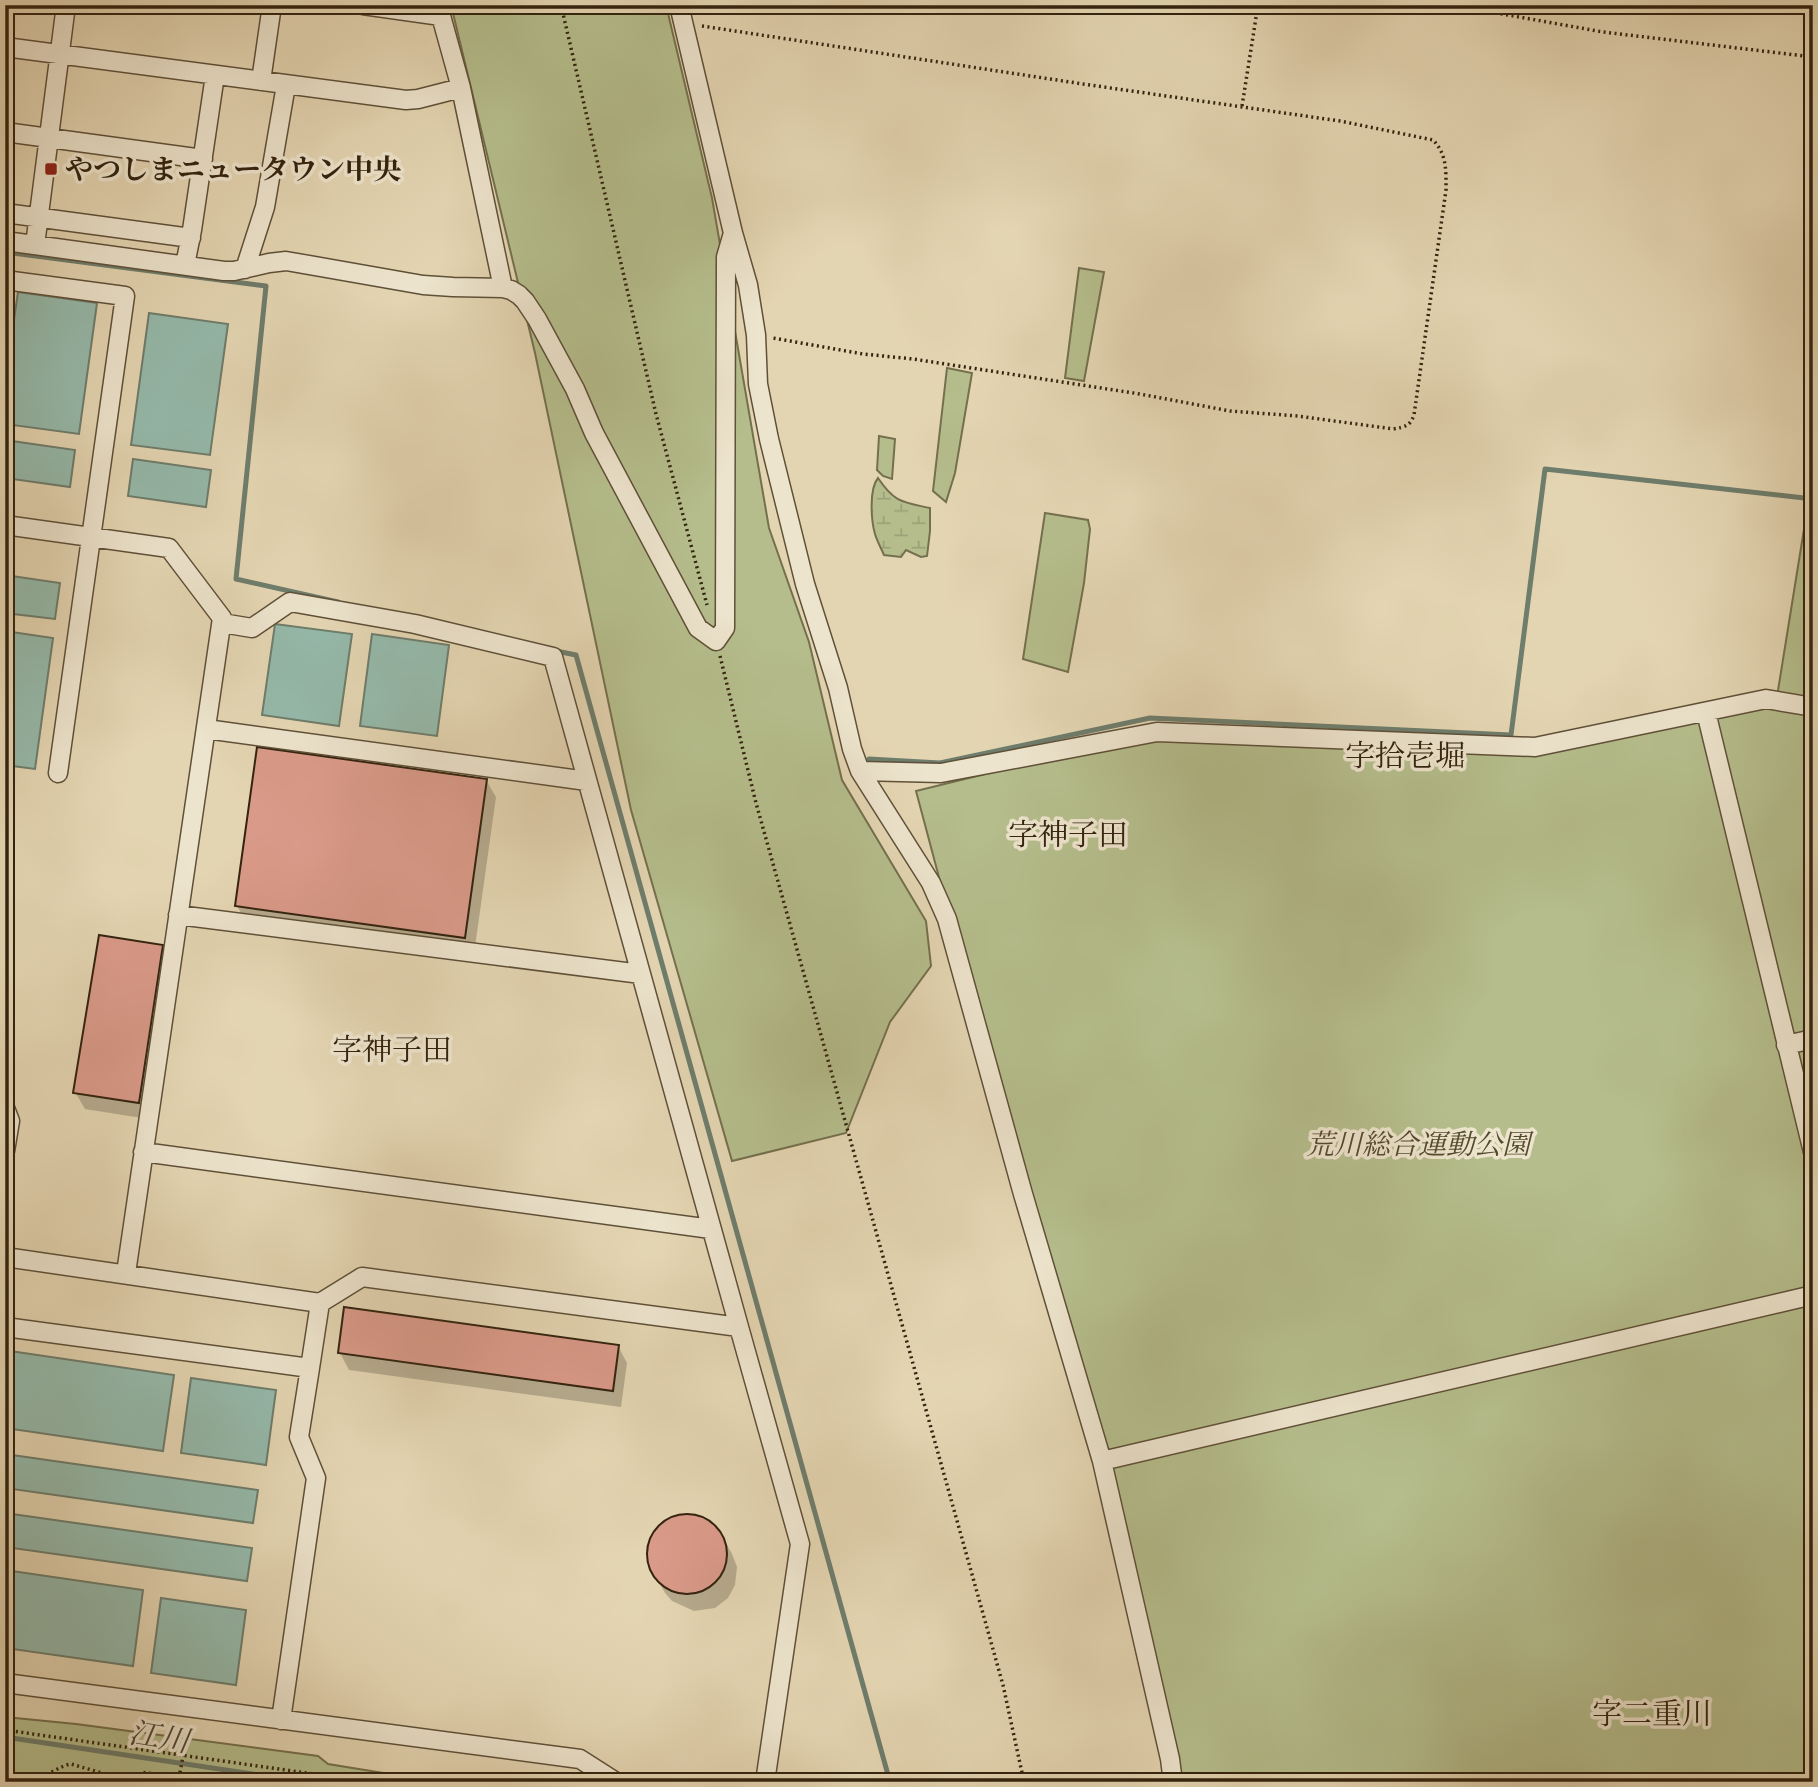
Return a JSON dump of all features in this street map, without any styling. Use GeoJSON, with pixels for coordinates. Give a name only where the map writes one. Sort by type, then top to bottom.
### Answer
{"type":"FeatureCollection","features":[{"type":"Feature","properties":{"kind":"street"},"geometry":{"type":"LineString","coordinates":[[35,245],[66,5]]}},
{"type":"Feature","properties":{"kind":"street"},"geometry":{"type":"LineString","coordinates":[[261,81],[272,5]]}},
{"type":"Feature","properties":{"kind":"street"},"geometry":{"type":"LineString","coordinates":[[363,5],[440,11],[461,88],[503,288]]}},
{"type":"Feature","properties":{"kind":"street"},"geometry":{"type":"LineString","coordinates":[[678,5],[748,285],[756,335],[758,384],[805,584],[838,688],[860,771],[930,883],[947,919],[1023,1194],[1102,1461],[1173,1782]]}},
{"type":"Feature","properties":{"kind":"street"},"geometry":{"type":"LineString","coordinates":[[5,47],[412,100],[461,88]]}},
{"type":"Feature","properties":{"kind":"street"},"geometry":{"type":"LineString","coordinates":[[185,265],[215,75]]}},
{"type":"Feature","properties":{"kind":"street"},"geometry":{"type":"LineString","coordinates":[[245,269],[265,207],[286,85]]}},
{"type":"Feature","properties":{"kind":"street"},"geometry":{"type":"LineString","coordinates":[[5,132],[203,159]]}},
{"type":"Feature","properties":{"kind":"street"},"geometry":{"type":"LineString","coordinates":[[5,213],[191,238]]}},
{"type":"Feature","properties":{"kind":"street"},"geometry":{"type":"LineString","coordinates":[[5,241],[227,271],[286,261],[423,285],[511,290],[525,301],[537,319],[575,389],[599,443],[698,628],[716,641],[725,628],[726,257],[733,233]]}},
{"type":"Feature","properties":{"kind":"street"},"geometry":{"type":"LineString","coordinates":[[5,280],[125,296],[58,773]]}},
{"type":"Feature","properties":{"kind":"street"},"geometry":{"type":"LineString","coordinates":[[5,525],[169,548],[222,618],[126,1273]]}},
{"type":"Feature","properties":{"kind":"street"},"geometry":{"type":"LineString","coordinates":[[222,623],[252,628],[290,603],[415,624],[553,657],[800,1544],[765,1782]]}},
{"type":"Feature","properties":{"kind":"street"},"geometry":{"type":"LineString","coordinates":[[860,771],[941,773],[1157,732],[1535,747],[1766,699],[1813,707]]}},
{"type":"Feature","properties":{"kind":"street"},"geometry":{"type":"LineString","coordinates":[[1706,712],[1813,1152]]}},
{"type":"Feature","properties":{"kind":"street"},"geometry":{"type":"LineString","coordinates":[[206,729],[587,781]]}},
{"type":"Feature","properties":{"kind":"street"},"geometry":{"type":"LineString","coordinates":[[178,915],[641,974]]}},
{"type":"Feature","properties":{"kind":"street"},"geometry":{"type":"LineString","coordinates":[[1786,1045],[1813,1039]]}},
{"type":"Feature","properties":{"kind":"street"},"geometry":{"type":"LineString","coordinates":[[5,1108],[10,1121],[5,1151]]}},
{"type":"Feature","properties":{"kind":"street"},"geometry":{"type":"LineString","coordinates":[[143,1152],[711,1229]]}},
{"type":"Feature","properties":{"kind":"street"},"geometry":{"type":"LineString","coordinates":[[5,1257],[320,1303],[362,1277],[739,1327]]}},
{"type":"Feature","properties":{"kind":"street"},"geometry":{"type":"LineString","coordinates":[[1102,1461],[1813,1295]]}},
{"type":"Feature","properties":{"kind":"street"},"geometry":{"type":"LineString","coordinates":[[281,1720],[316,1478],[299,1437],[320,1303]]}},
{"type":"Feature","properties":{"kind":"street"},"geometry":{"type":"LineString","coordinates":[[5,1326],[310,1368]]}},
{"type":"Feature","properties":{"kind":"street"},"geometry":{"type":"LineString","coordinates":[[5,1683],[580,1759],[616,1782]]}},
{"type":"Feature","properties":{"kind":"path"},"geometry":{"type":"LineString","coordinates":[[561,5],[653,401],[707,608]]}},
{"type":"Feature","properties":{"kind":"path"},"geometry":{"type":"LineString","coordinates":[[1242,106],[1258,5]]}},
{"type":"Feature","properties":{"kind":"path"},"geometry":{"type":"LineString","coordinates":[[1452,5],[1603,32],[1813,57]]}},
{"type":"Feature","properties":{"kind":"path"},"geometry":{"type":"LineString","coordinates":[[683,23],[1083,85],[1340,121],[1433,140],[1446,162],[1447,190],[1414,415],[1405,428],[1393,429],[1298,416],[1230,411],[1140,394],[913,359],[863,354],[756,335]]}},
{"type":"Feature","properties":{"kind":"path"},"geometry":{"type":"LineString","coordinates":[[716,641],[714,634],[756,803],[1003,1685],[1024,1782]]}},
{"type":"Feature","properties":{"kind":"path"},"geometry":{"type":"LineString","coordinates":[[5,1730],[370,1782]]}},
{"type":"Feature","properties":{"kind":"path"},"geometry":{"type":"LineString","coordinates":[[180,1776],[183,1756]]}},
{"type":"Feature","properties":{"kind":"path"},"geometry":{"type":"LineString","coordinates":[[5,1770],[35,1779],[63,1765],[71,1764],[118,1778],[149,1782]]}},
{"type":"Feature","properties":{"kind":"path"},"geometry":{"type":"LineString","coordinates":[[135,1779],[141,1772],[180,1776],[202,1782]]}},
{"type":"Feature","properties":{"kind":"green space"},"geometry":{"type":"Polygon","coordinates":[[[451,5],[666,5],[712,198],[769,528],[809,642],[842,780],[926,921],[931,966],[890,1022],[846,1133],[732,1161],[631,810],[535,353],[451,5]]]}},
{"type":"Feature","properties":{"kind":"green space"},"geometry":{"type":"Polygon","coordinates":[[[1079,268],[1104,272],[1084,381],[1065,378],[1079,268]]]}},
{"type":"Feature","properties":{"kind":"green space"},"geometry":{"type":"Polygon","coordinates":[[[947,368],[972,373],[955,473],[946,502],[933,491],[947,368]]]}},
{"type":"Feature","properties":{"kind":"green space"},"geometry":{"type":"Polygon","coordinates":[[[879,436],[895,439],[892,479],[877,470],[879,436]]]}},
{"type":"Feature","properties":{"kind":"green space"},"geometry":{"type":"Polygon","coordinates":[[[878,478],[889,492],[900,500],[930,508],[927,556],[921,557],[906,550],[901,557],[884,555],[875,534],[872,513],[873,489],[878,478]]]}},
{"type":"Feature","properties":{"kind":"green space","name":"荒川総合運動公園"},"geometry":{"type":"Polygon","coordinates":[[[1809,498],[1813,499],[1813,1782],[1180,1782],[916,791],[1091,748],[1176,736],[1538,755],[1776,703],[1809,498]]]}},
{"type":"Feature","properties":{"kind":"green space"},"geometry":{"type":"Polygon","coordinates":[[[1045,513],[1088,520],[1090,529],[1084,583],[1068,672],[1023,659],[1045,513]]]}},
{"type":"Feature","properties":{"kind":"green space"},"geometry":{"type":"Polygon","coordinates":[[[5,1717],[318,1756],[328,1764],[439,1782],[5,1782],[5,1717]]]}},
{"type":"Feature","properties":{"kind":"shaded area"},"geometry":{"type":"Polygon","coordinates":[[[18,292],[97,303],[79,434],[5,424],[5,382],[18,292]]]}},
{"type":"Feature","properties":{"kind":"shaded area"},"geometry":{"type":"Polygon","coordinates":[[[149,313],[228,324],[210,455],[131,445],[149,313]]]}},
{"type":"Feature","properties":{"kind":"shaded area"},"geometry":{"type":"Polygon","coordinates":[[[5,440],[75,450],[70,487],[5,478],[5,440]]]}},
{"type":"Feature","properties":{"kind":"shaded area"},"geometry":{"type":"Polygon","coordinates":[[[133,459],[211,470],[206,507],[128,496],[133,459]]]}},
{"type":"Feature","properties":{"kind":"shaded area"},"geometry":{"type":"Polygon","coordinates":[[[5,575],[60,583],[55,619],[5,613],[5,575]]]}},
{"type":"Feature","properties":{"kind":"shaded area"},"geometry":{"type":"Polygon","coordinates":[[[275,624],[352,634],[339,726],[262,715],[275,624]]]}},
{"type":"Feature","properties":{"kind":"shaded area"},"geometry":{"type":"Polygon","coordinates":[[[5,631],[53,638],[35,769],[5,765],[5,631]]]}},
{"type":"Feature","properties":{"kind":"shaded area"},"geometry":{"type":"Polygon","coordinates":[[[372,634],[449,645],[437,736],[360,726],[372,634]]]}},
{"type":"Feature","properties":{"kind":"shaded area"},"geometry":{"type":"Polygon","coordinates":[[[10,1351],[174,1375],[163,1451],[5,1428],[5,1382],[10,1351]]]}},
{"type":"Feature","properties":{"kind":"shaded area"},"geometry":{"type":"Polygon","coordinates":[[[191,1378],[276,1390],[266,1465],[181,1453],[191,1378]]]}},
{"type":"Feature","properties":{"kind":"shaded area"},"geometry":{"type":"Polygon","coordinates":[[[5,1454],[258,1490],[253,1523],[5,1488],[5,1454]]]}},
{"type":"Feature","properties":{"kind":"shaded area"},"geometry":{"type":"Polygon","coordinates":[[[5,1513],[252,1548],[247,1581],[5,1547],[5,1513]]]}},
{"type":"Feature","properties":{"kind":"shaded area"},"geometry":{"type":"Polygon","coordinates":[[[5,1570],[143,1590],[133,1666],[5,1648],[5,1570]]]}},
{"type":"Feature","properties":{"kind":"shaded area"},"geometry":{"type":"Polygon","coordinates":[[[161,1598],[246,1610],[236,1685],[151,1673],[161,1598]]]}},
{"type":"Feature","properties":{"kind":"building"},"geometry":{"type":"Polygon","coordinates":[[[257,747],[487,779],[465,938],[235,906],[257,747]]]}},
{"type":"Feature","properties":{"kind":"building"},"geometry":{"type":"Polygon","coordinates":[[[99,935],[163,945],[139,1103],[73,1093],[99,935]]]}},
{"type":"Feature","properties":{"kind":"building"},"geometry":{"type":"Polygon","coordinates":[[[344,1307],[619,1345],[613,1391],[338,1353],[344,1307]]]}},
{"type":"Feature","properties":{"kind":"building"},"geometry":{"type":"Polygon","coordinates":[[[687,1514],[702,1517],[715,1526],[724,1539],[727,1554],[724,1569],[715,1582],[702,1591],[687,1594],[672,1591],[659,1582],[650,1569],[647,1554],[650,1539],[659,1526],[672,1517],[687,1514]]]}},
{"type":"Feature","properties":{"kind":"waterway"},"geometry":{"type":"LineString","coordinates":[[5,252],[266,286],[236,579],[338,602]]}},
{"type":"Feature","properties":{"kind":"waterway"},"geometry":{"type":"LineString","coordinates":[[869,759],[940,763],[1150,718],[1511,735],[1545,469],[1813,499]]}},
{"type":"Feature","properties":{"kind":"waterway"},"geometry":{"type":"LineString","coordinates":[[556,651],[576,655],[890,1782]]}},
{"type":"Feature","properties":{"kind":"waterway","name":"江川"},"geometry":{"type":"LineString","coordinates":[[5,1737],[306,1782]]}},
{"type":"Feature","properties":{"kind":"place","name":"やつしまニュータウン中央"},"geometry":{"type":"Point","coordinates":[51,169]}},
{"type":"Feature","properties":{"kind":"district","name":"字拾壱堀"},"geometry":{"type":"Point","coordinates":[1405,756]}},
{"type":"Feature","properties":{"kind":"district","name":"字神子田"},"geometry":{"type":"Point","coordinates":[1068,835]}},
{"type":"Feature","properties":{"kind":"district","name":"字神子田"},"geometry":{"type":"Point","coordinates":[392,1050]}},
{"type":"Feature","properties":{"kind":"district","name":"字二重川"},"geometry":{"type":"Point","coordinates":[1652,1714]}}]}
